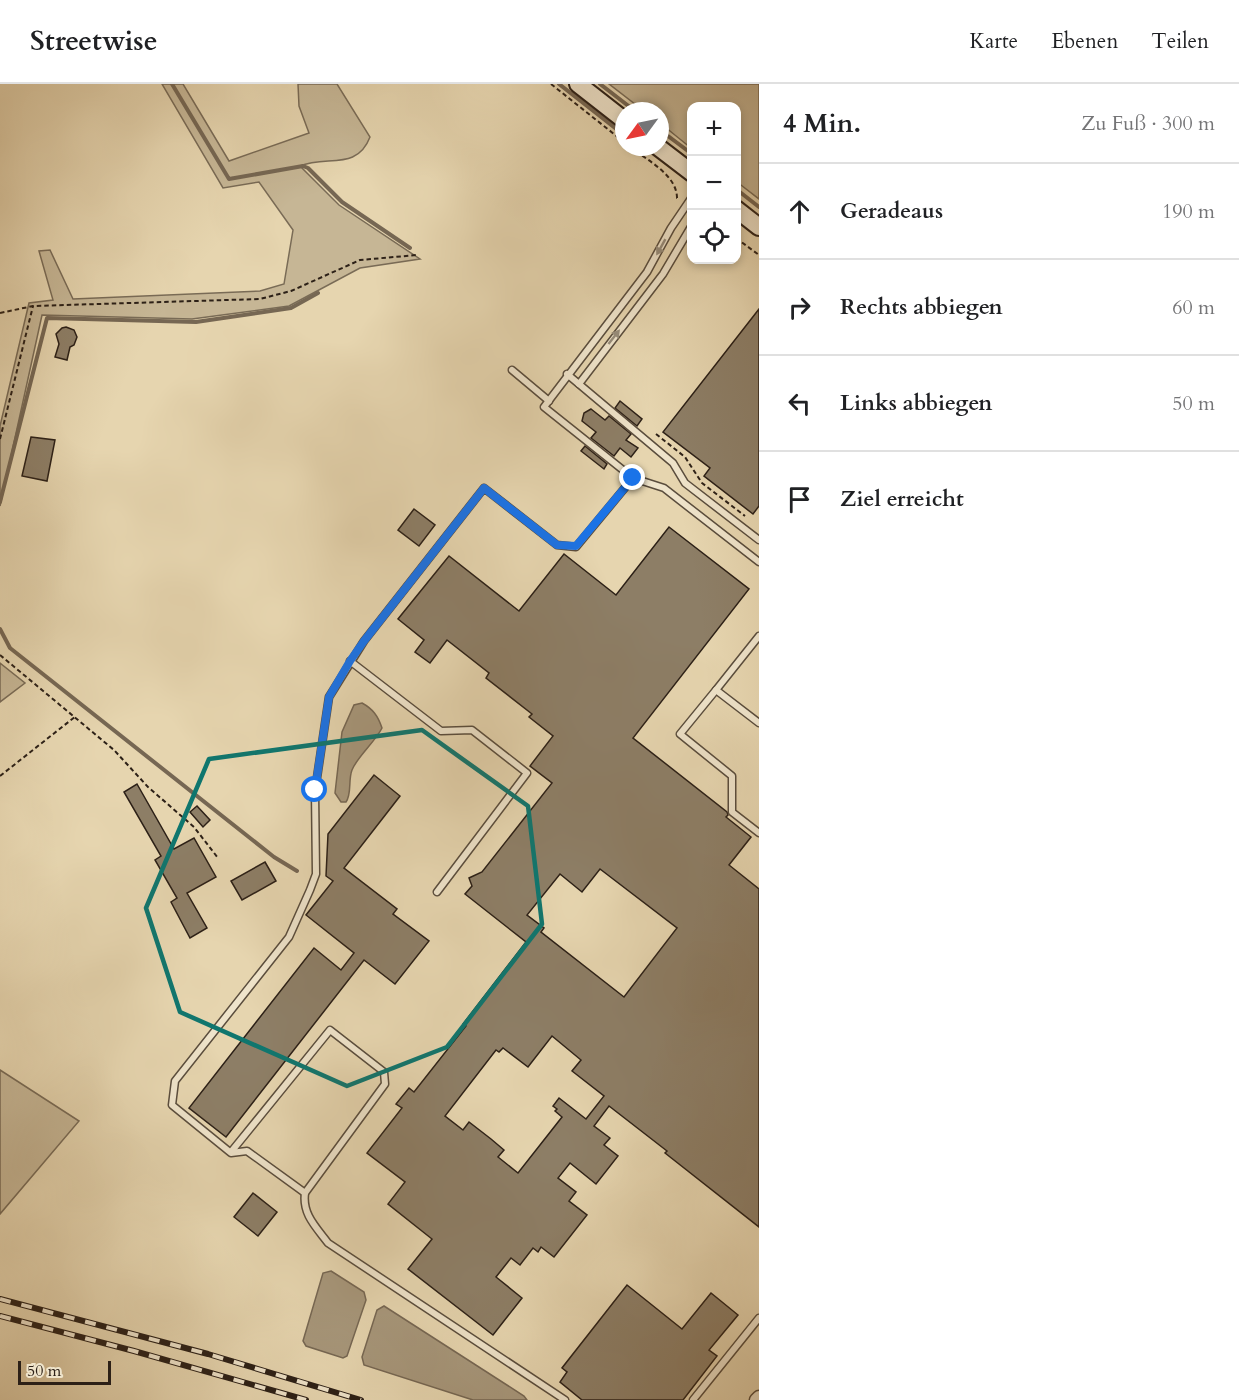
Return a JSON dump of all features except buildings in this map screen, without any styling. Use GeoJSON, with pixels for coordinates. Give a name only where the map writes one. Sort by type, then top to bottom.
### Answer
{"type":"FeatureCollection","features":[{"type":"Feature","properties":{"kind":"main road"},"geometry":{"type":"LineString","coordinates":[[578,84],[615,113]]}},
{"type":"Feature","properties":{"kind":"main road"},"geometry":{"type":"LineString","coordinates":[[669,155],[687,169]]}},
{"type":"Feature","properties":{"kind":"lane"},"geometry":{"type":"LineString","coordinates":[[687,204],[647,272],[544,407],[633,478],[664,488],[759,562]]}},
{"type":"Feature","properties":{"kind":"lane"},"geometry":{"type":"LineString","coordinates":[[579,384],[663,274],[687,233]]}},
{"type":"Feature","properties":{"kind":"lane"},"geometry":{"type":"LineString","coordinates":[[512,370],[549,401]]}},
{"type":"Feature","properties":{"kind":"lane"},"geometry":{"type":"LineString","coordinates":[[567,374],[673,463],[684,483],[759,540]]}},
{"type":"Feature","properties":{"kind":"lane"},"geometry":{"type":"LineString","coordinates":[[305,1193],[247,1151],[231,1153],[172,1105],[175,1081],[289,937],[310,890],[316,874],[315,790],[329,697],[350,661],[484,488],[557,545],[576,546],[633,478]]}},
{"type":"Feature","properties":{"kind":"lane"},"geometry":{"type":"LineString","coordinates":[[759,636],[680,734],[732,776],[732,812],[759,833]]}},
{"type":"Feature","properties":{"kind":"lane"},"geometry":{"type":"LineString","coordinates":[[350,661],[441,731],[472,730],[527,773],[437,892]]}},
{"type":"Feature","properties":{"kind":"lane"},"geometry":{"type":"LineString","coordinates":[[716,690],[759,723]]}},
{"type":"Feature","properties":{"kind":"lane"},"geometry":{"type":"LineString","coordinates":[[231,1153],[330,1029],[384,1072],[385,1084],[305,1193],[304,1203],[310,1220],[328,1243],[565,1400]]}},
{"type":"Feature","properties":{"kind":"lane"},"geometry":{"type":"LineString","coordinates":[[693,1400],[759,1318]]}},
{"type":"Feature","properties":{"kind":"path"},"geometry":{"type":"LineString","coordinates":[[552,84],[615,135]]}},
{"type":"Feature","properties":{"kind":"path"},"geometry":{"type":"LineString","coordinates":[[642,156],[671,179],[677,189],[677,198]]}},
{"type":"Feature","properties":{"kind":"path"},"geometry":{"type":"LineString","coordinates":[[741,242],[759,255]]}},
{"type":"Feature","properties":{"kind":"path"},"geometry":{"type":"LineString","coordinates":[[0,313],[33,306],[260,299],[291,291],[360,260],[417,255]]}},
{"type":"Feature","properties":{"kind":"path"},"geometry":{"type":"LineString","coordinates":[[0,439],[33,306]]}},
{"type":"Feature","properties":{"kind":"path"},"geometry":{"type":"LineString","coordinates":[[656,434],[685,457],[702,483],[751,521]]}},
{"type":"Feature","properties":{"kind":"path"},"geometry":{"type":"LineString","coordinates":[[0,655],[114,750],[148,787],[194,827],[218,858]]}},
{"type":"Feature","properties":{"kind":"path"},"geometry":{"type":"LineString","coordinates":[[0,776],[76,716]]}},
{"type":"Feature","properties":{"kind":"highlighted area"},"geometry":{"type":"Polygon","coordinates":[[[422,730],[528,806],[542,924],[447,1047],[347,1086],[180,1012],[146,908],[209,759],[422,730]]]}},
{"type":"Feature","properties":{"kind":"shaded area"},"geometry":{"type":"Polygon","coordinates":[[[162,84],[183,84],[229,161],[309,133],[299,106],[298,84],[337,84],[370,137],[364,148],[349,158],[300,166],[339,205],[420,259],[360,268],[289,306],[192,319],[42,315],[0,506],[0,426],[29,303],[53,300],[39,251],[50,250],[73,299],[260,291],[284,284],[293,230],[259,182],[223,188],[162,84]]]}},
{"type":"Feature","properties":{"kind":"shaded area"},"geometry":{"type":"Polygon","coordinates":[[[609,84],[759,84],[759,199],[741,185],[741,102],[687,102],[687,145],[669,130],[669,102],[632,102],[609,84]]]}},
{"type":"Feature","properties":{"kind":"shaded area"},"geometry":{"type":"Polygon","coordinates":[[[0,663],[25,683],[0,702],[0,663]]]}},
{"type":"Feature","properties":{"kind":"shaded area"},"geometry":{"type":"Polygon","coordinates":[[[362,703],[375,713],[382,728],[354,765],[348,799],[346,802],[341,802],[335,793],[342,732],[354,705],[362,703]]]}},
{"type":"Feature","properties":{"kind":"shaded area"},"geometry":{"type":"Polygon","coordinates":[[[0,1070],[79,1121],[0,1214],[0,1070]]]}},
{"type":"Feature","properties":{"kind":"shaded area"},"geometry":{"type":"Polygon","coordinates":[[[331,1271],[364,1292],[366,1300],[347,1356],[343,1358],[306,1346],[303,1341],[323,1273],[331,1271]]]}},
{"type":"Feature","properties":{"kind":"shaded area"},"geometry":{"type":"Polygon","coordinates":[[[384,1306],[527,1400],[473,1400],[364,1365],[362,1357],[377,1310],[384,1306]]]}},
{"type":"Feature","properties":{"kind":"waterway"},"geometry":{"type":"LineString","coordinates":[[172,84],[229,179],[303,166],[308,168],[342,202],[410,248]]}},
{"type":"Feature","properties":{"kind":"waterway"},"geometry":{"type":"LineString","coordinates":[[559,84],[615,128]]}},
{"type":"Feature","properties":{"kind":"waterway"},"geometry":{"type":"LineString","coordinates":[[600,84],[623,102]]}},
{"type":"Feature","properties":{"kind":"waterway"},"geometry":{"type":"LineString","coordinates":[[669,137],[687,150]]}},
{"type":"Feature","properties":{"kind":"waterway"},"geometry":{"type":"LineString","coordinates":[[741,193],[759,207]]}},
{"type":"Feature","properties":{"kind":"waterway"},"geometry":{"type":"LineString","coordinates":[[0,502],[47,318],[196,322],[291,308],[318,293]]}},
{"type":"Feature","properties":{"kind":"waterway"},"geometry":{"type":"LineString","coordinates":[[0,629],[10,648],[274,857],[297,871]]}},
{"type":"Feature","properties":{"kind":"railway"},"geometry":{"type":"LineString","coordinates":[[0,1299],[208,1354],[361,1400]]}},
{"type":"Feature","properties":{"kind":"railway"},"geometry":{"type":"LineString","coordinates":[[0,1316],[306,1400]]}},
{"type":"Feature","properties":{"kind":"route"},"geometry":{"type":"LineString","coordinates":[[315,790],[329,697],[364,641],[484,488],[557,545],[576,546],[633,478]]}}]}
